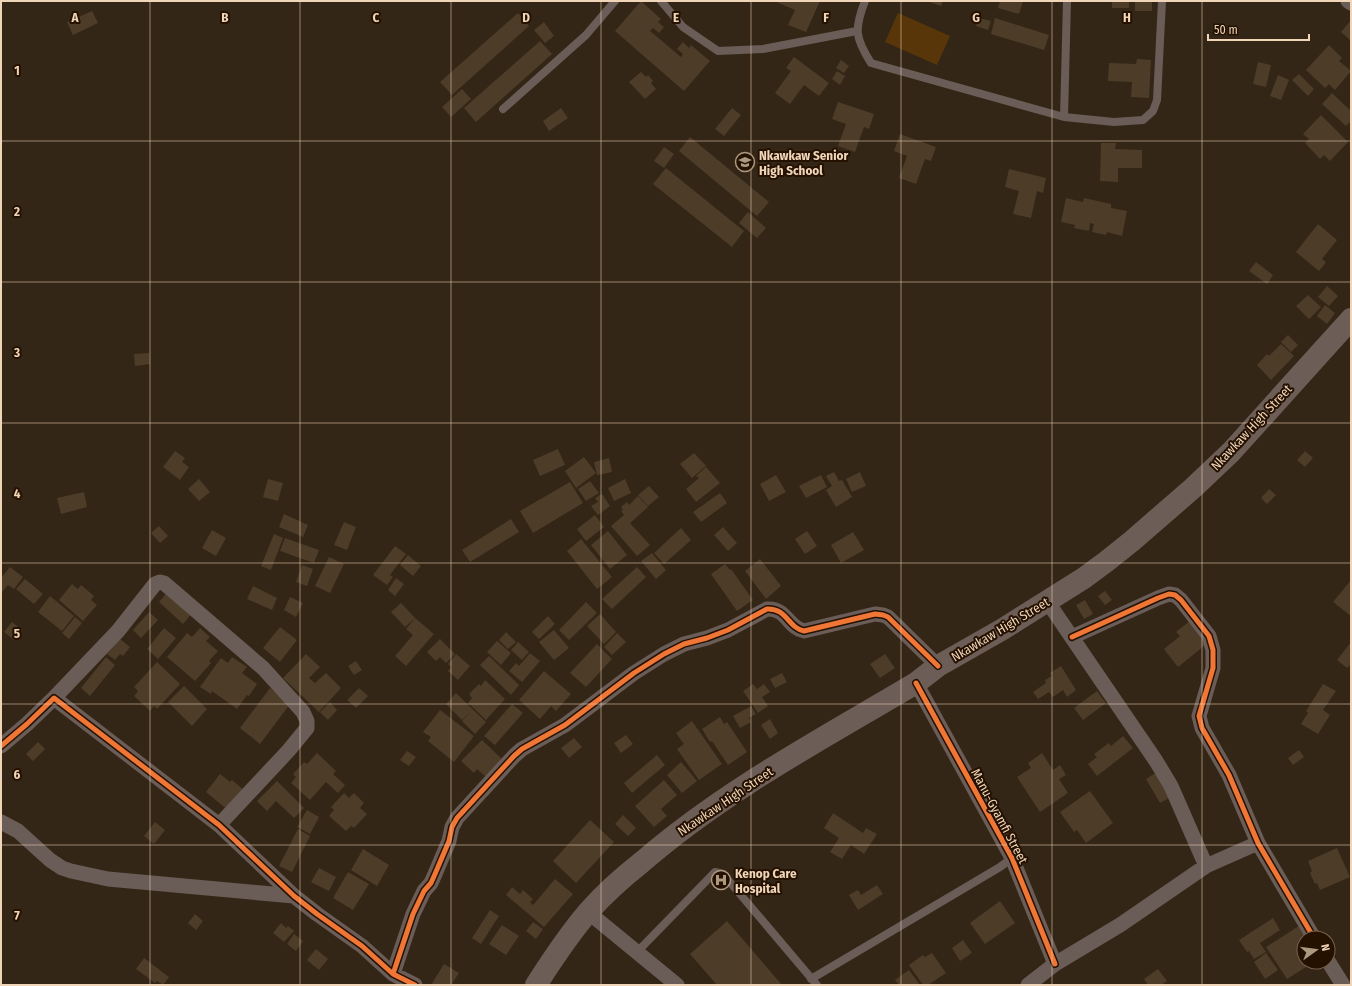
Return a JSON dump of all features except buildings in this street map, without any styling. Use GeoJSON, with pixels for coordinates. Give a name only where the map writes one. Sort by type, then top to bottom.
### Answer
{"type":"FeatureCollection","features":[{"type":"Feature","properties":{"kind":"main road","name":"Nkawkaw High Street"},"geometry":{"type":"LineString","coordinates":[[536,985],[556,954],[588,912],[620,881],[660,846],[697,817],[742,787],[916,683],[938,666],[1048,601],[1107,561],[1193,488],[1231,452],[1351,319]]}},
{"type":"Feature","properties":{"kind":"street"},"geometry":{"type":"LineString","coordinates":[[1,746],[54,698],[118,631],[155,584],[160,582],[164,583],[263,668],[304,712],[307,721],[307,728],[289,750],[219,825]]}},
{"type":"Feature","properties":{"kind":"street"},"geometry":{"type":"LineString","coordinates":[[1072,637],[1169,594],[1175,595],[1181,600],[1209,636],[1213,650],[1213,668],[1199,716],[1202,728],[1229,775],[1258,843],[1309,930]]}},
{"type":"Feature","properties":{"kind":"street"},"geometry":{"type":"LineString","coordinates":[[1048,601],[1156,761],[1171,786],[1206,866]]}},
{"type":"Feature","properties":{"kind":"street"},"geometry":{"type":"LineString","coordinates":[[393,974],[413,914],[424,891],[431,883],[449,841],[452,827],[467,806],[522,749],[565,725],[634,673],[664,654],[684,644],[707,638],[728,630],[767,609],[773,609],[781,612],[799,630],[804,631],[875,614],[883,615],[888,617],[938,666]]}},
{"type":"Feature","properties":{"kind":"street","name":"Manu-Gyamfi Street"},"geometry":{"type":"LineString","coordinates":[[916,683],[1012,858],[1055,964]]}},
{"type":"Feature","properties":{"kind":"street"},"geometry":{"type":"LineString","coordinates":[[54,698],[219,825],[294,896],[362,946],[393,974],[415,985]]}},
{"type":"Feature","properties":{"kind":"street"},"geometry":{"type":"LineString","coordinates":[[1,822],[18,831],[50,860],[62,868],[72,871],[108,879],[294,896]]}},
{"type":"Feature","properties":{"kind":"street"},"geometry":{"type":"LineString","coordinates":[[1028,985],[1055,964],[1120,925],[1206,866],[1258,843]]}},
{"type":"Feature","properties":{"kind":"street"},"geometry":{"type":"LineString","coordinates":[[588,912],[638,951],[677,985]]}},
{"type":"Feature","properties":{"kind":"street"},"geometry":{"type":"LineString","coordinates":[[1334,970],[1343,985]]}},
{"type":"Feature","properties":{"kind":"lane"},"geometry":{"type":"LineString","coordinates":[[503,109],[586,35],[615,1]]}},
{"type":"Feature","properties":{"kind":"lane"},"geometry":{"type":"LineString","coordinates":[[662,1],[683,27],[718,51],[763,49],[857,31]]}},
{"type":"Feature","properties":{"kind":"lane"},"geometry":{"type":"LineString","coordinates":[[865,1],[858,18],[857,31],[861,47],[871,63],[1064,117],[1114,122],[1143,120],[1153,111],[1157,100],[1162,1]]}},
{"type":"Feature","properties":{"kind":"lane"},"geometry":{"type":"LineString","coordinates":[[1064,117],[1067,1]]}},
{"type":"Feature","properties":{"kind":"lane"},"geometry":{"type":"LineString","coordinates":[[638,951],[715,872],[719,872],[723,874],[814,982],[1000,867],[1012,858]]}},
{"type":"Feature","properties":{"kind":"shaded area"},"geometry":{"type":"Polygon","coordinates":[[[898,13],[950,36],[937,65],[885,42],[898,13]]]}},
{"type":"Feature","properties":{"kind":"cycle path"},"geometry":{"type":"LineString","coordinates":[[1072,637],[1169,594],[1175,595],[1181,600],[1209,636],[1213,650],[1213,668],[1199,716],[1202,728],[1229,775],[1258,843],[1309,930]]}},
{"type":"Feature","properties":{"kind":"cycle path"},"geometry":{"type":"LineString","coordinates":[[393,974],[413,914],[424,891],[431,883],[449,841],[452,827],[457,818],[522,749],[565,725],[634,673],[664,654],[684,644],[707,638],[728,630],[767,609],[779,612],[794,626],[804,631],[875,614],[883,615],[888,617],[938,666]]}},
{"type":"Feature","properties":{"kind":"cycle path"},"geometry":{"type":"LineString","coordinates":[[916,683],[1012,858],[1055,964]]}},
{"type":"Feature","properties":{"kind":"cycle path"},"geometry":{"type":"LineString","coordinates":[[1,746],[54,698],[219,825],[294,896],[362,946],[393,974],[415,985]]}},
{"type":"Feature","properties":{"kind":"place","name":"Nkawkaw Senior High School"},"geometry":{"type":"Point","coordinates":[745,162]}},
{"type":"Feature","properties":{"kind":"place","name":"Kenop Care Hospital"},"geometry":{"type":"Point","coordinates":[721,880]}}]}
